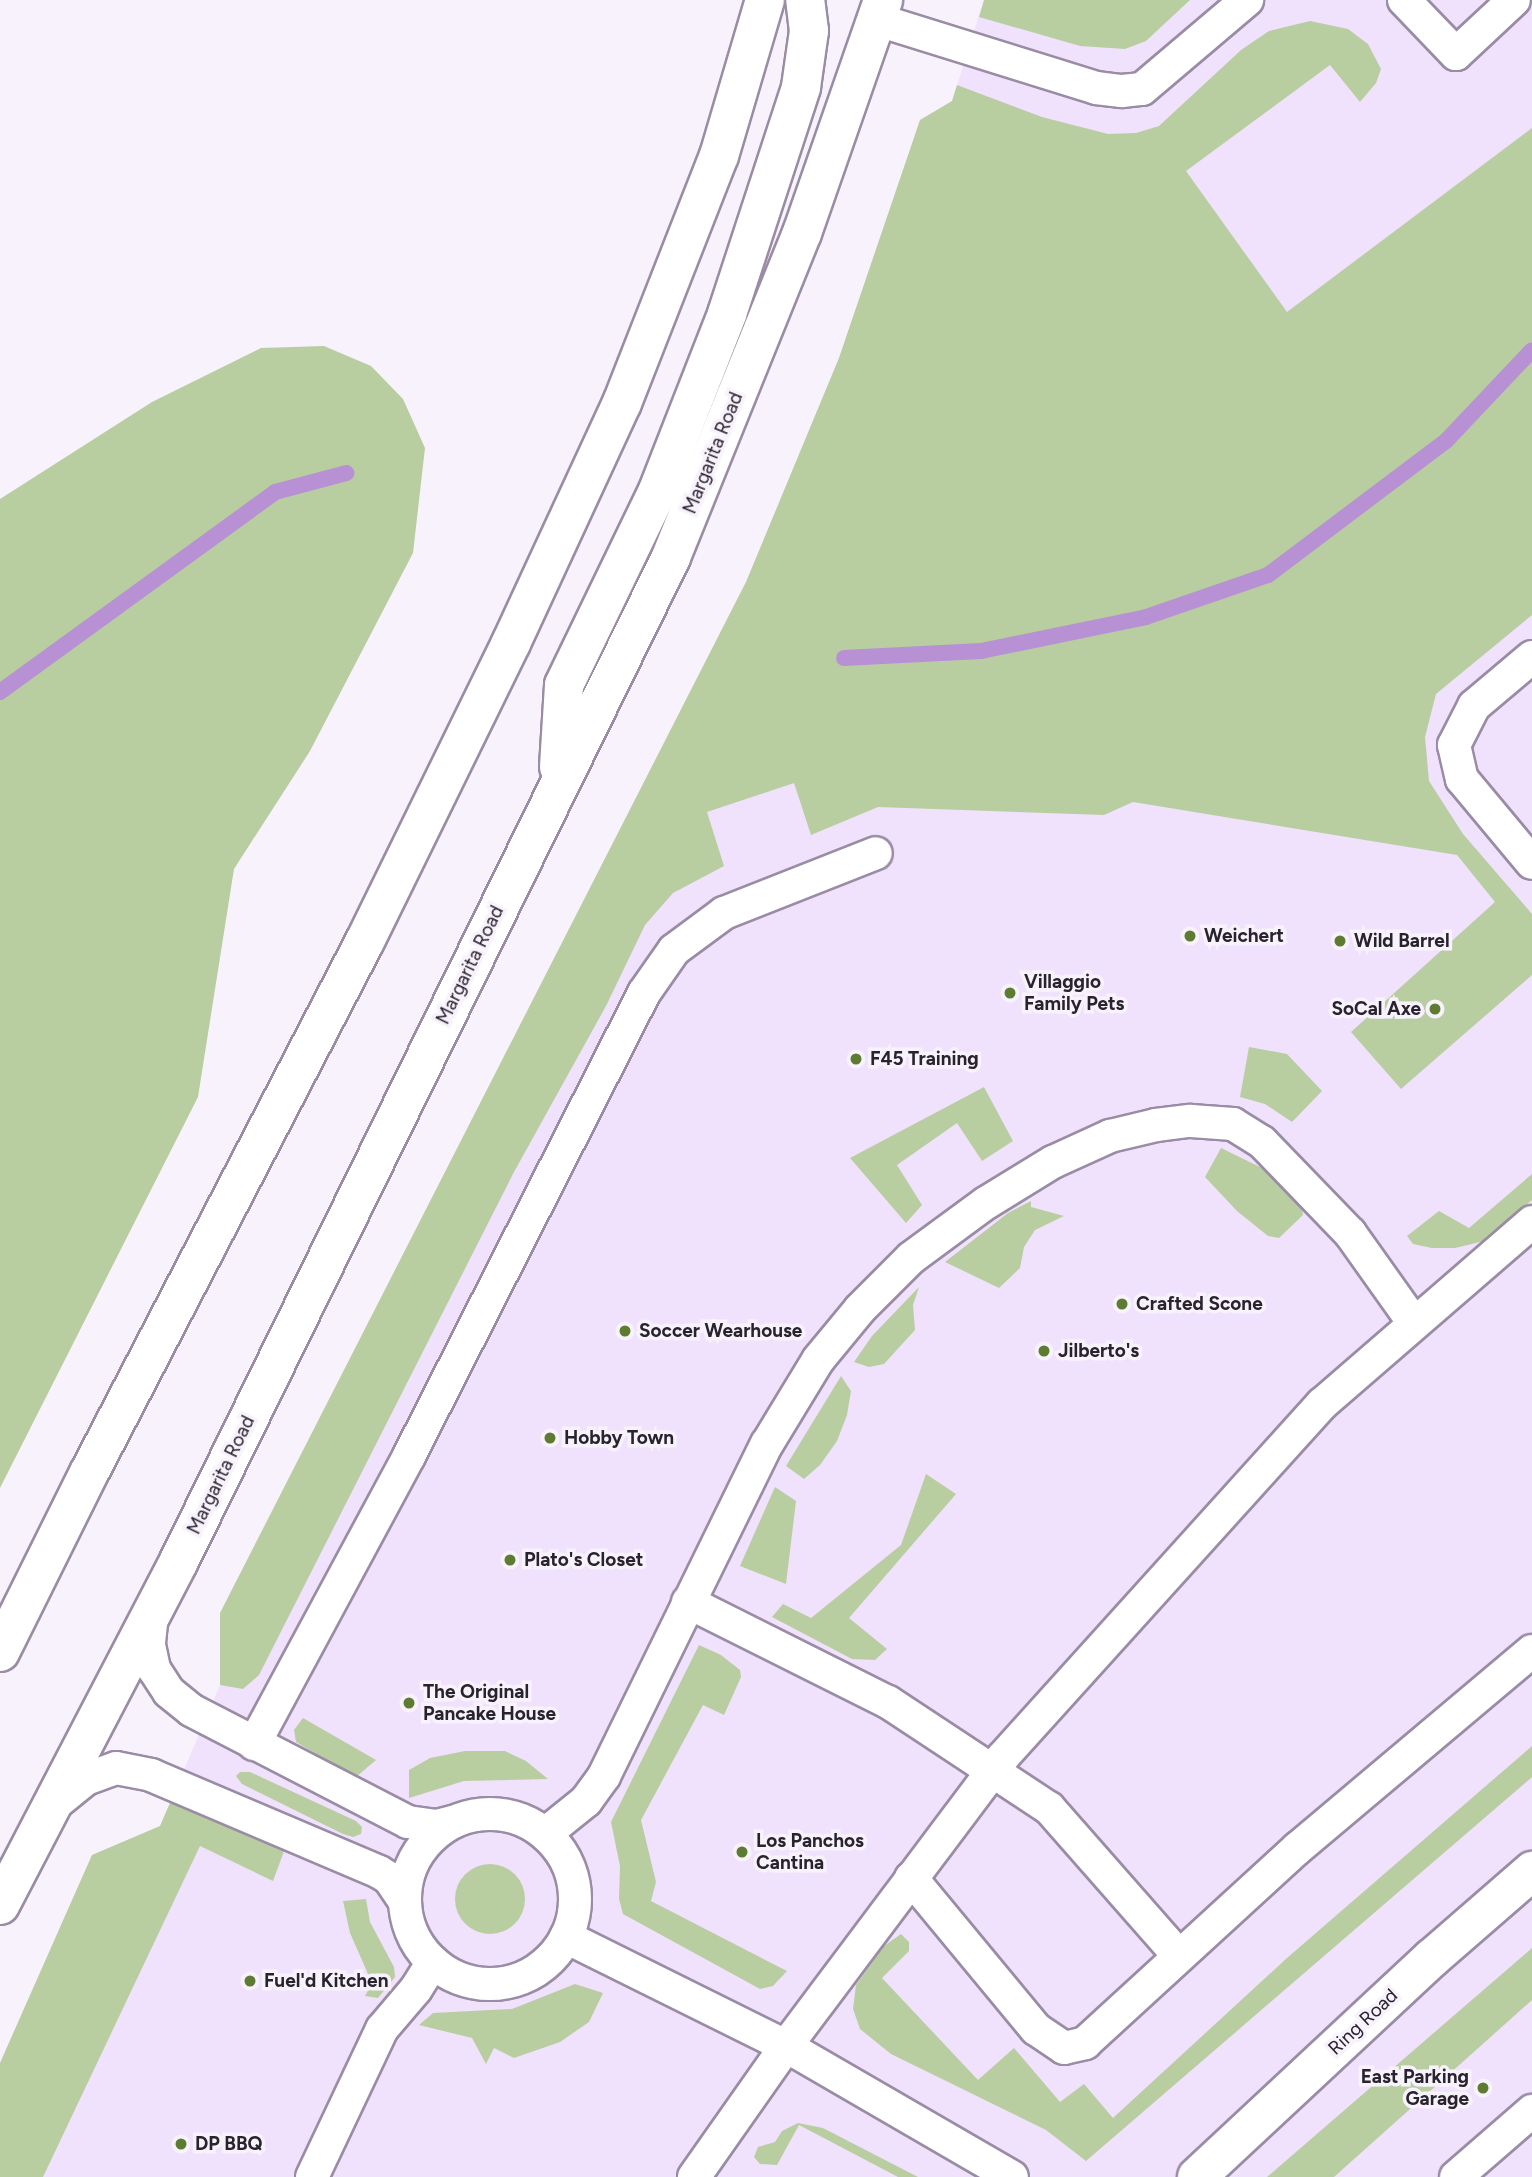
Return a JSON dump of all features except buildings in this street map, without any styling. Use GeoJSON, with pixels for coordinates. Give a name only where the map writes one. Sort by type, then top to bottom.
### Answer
{"type":"FeatureCollection","features":[{"type":"Feature","properties":{"kind":"main road"},"geometry":{"type":"LineString","coordinates":[[0,1652],[90,1471],[365,941],[593,466],[622,403],[719,156],[765,0]]}},
{"type":"Feature","properties":{"kind":"main road"},"geometry":{"type":"LineString","coordinates":[[557,786],[564,685],[657,493],[727,314],[801,87],[809,31],[805,0]]}},
{"type":"Feature","properties":{"kind":"main road","name":"Margarita Road"},"geometry":{"type":"LineString","coordinates":[[0,1905],[152,1611],[671,557],[802,233],[880,10]]}},
{"type":"Feature","properties":{"kind":"main road","name":"Ring Road"},"geometry":{"type":"LineString","coordinates":[[1197,2177],[1432,1958],[1532,1871]]}},
{"type":"Feature","properties":{"kind":"lane"},"geometry":{"type":"LineString","coordinates":[[880,10],[1096,88],[1122,91],[1142,89],[1247,0]]}},
{"type":"Feature","properties":{"kind":"lane"},"geometry":{"type":"LineString","coordinates":[[1404,0],[1456,54],[1514,0]]}},
{"type":"Feature","properties":{"kind":"lane"},"geometry":{"type":"LineString","coordinates":[[1532,657],[1474,706],[1454,745],[1462,779],[1532,863]]}},
{"type":"Feature","properties":{"kind":"lane"},"geometry":{"type":"LineString","coordinates":[[254,1744],[415,1444],[644,993],[674,950],[724,913],[876,853]]}},
{"type":"Feature","properties":{"kind":"lane"},"geometry":{"type":"LineString","coordinates":[[545,1834],[586,1801],[604,1776],[767,1444],[818,1360],[860,1309],[911,1258],[986,1203],[1053,1162],[1110,1136],[1191,1121],[1233,1124],[1262,1142],[1350,1233],[1414,1323]]}},
{"type":"Feature","properties":{"kind":"lane"},"geometry":{"type":"LineString","coordinates":[[694,2177],[786,2046],[992,1772],[1322,1404],[1532,1222]]}},
{"type":"Feature","properties":{"kind":"lane"},"geometry":{"type":"LineString","coordinates":[[688,1602],[888,1702],[1049,1808],[1178,1955]]}},
{"type":"Feature","properties":{"kind":"lane"},"geometry":{"type":"LineString","coordinates":[[152,1611],[149,1645],[154,1669],[169,1692],[191,1710],[408,1822],[437,1826],[472,1815],[503,1815],[525,1821],[545,1834],[569,1866],[575,1886],[573,1919],[566,1937],[538,1969],[502,1983],[479,1984],[460,1979],[433,1962],[412,1935],[404,1900],[405,1884],[419,1849],[452,1822]]}},
{"type":"Feature","properties":{"kind":"lane"},"geometry":{"type":"LineString","coordinates":[[911,1878],[1036,2029],[1064,2048],[1084,2043],[1308,1839],[1532,1651]]}},
{"type":"Feature","properties":{"kind":"lane"},"geometry":{"type":"LineString","coordinates":[[48,1810],[86,1779],[116,1768],[151,1775],[379,1872],[389,1878],[404,1900]]}},
{"type":"Feature","properties":{"kind":"lane"},"geometry":{"type":"LineString","coordinates":[[566,1937],[786,2046],[1012,2177]]}},
{"type":"Feature","properties":{"kind":"lane"},"geometry":{"type":"LineString","coordinates":[[312,2177],[382,2029],[433,1962]]}},
{"type":"Feature","properties":{"kind":"lane"},"geometry":{"type":"LineString","coordinates":[[1456,2177],[1532,2111]]}},
{"type":"Feature","properties":{"kind":"shaded area"},"geometry":{"type":"Polygon","coordinates":[[[984,0],[1532,0],[1532,2177],[0,2177],[0,2063],[92,1855],[160,1826],[220,1685],[220,1613],[746,582],[839,358],[920,120],[952,101],[984,0]]]}},
{"type":"Feature","properties":{"kind":"green space"},"geometry":{"type":"Polygon","coordinates":[[[984,0],[1190,0],[1146,41],[1125,49],[1080,46],[979,17],[984,0]]]}},
{"type":"Feature","properties":{"kind":"green space"},"geometry":{"type":"Polygon","coordinates":[[[1310,21],[1348,29],[1368,44],[1381,69],[1376,83],[1360,102],[1330,65],[1186,171],[1287,312],[1532,128],[1532,615],[1436,694],[1425,737],[1429,781],[1463,834],[1532,914],[1532,975],[1401,1089],[1351,1032],[1495,902],[1457,855],[1133,802],[1104,815],[878,807],[811,835],[794,783],[707,812],[724,866],[673,893],[645,925],[606,1006],[514,1172],[259,1675],[243,1689],[220,1685],[220,1613],[746,582],[839,358],[920,120],[952,101],[957,85],[1042,117],[1108,134],[1136,133],[1159,126],[1241,50],[1269,31],[1310,21]]]}},
{"type":"Feature","properties":{"kind":"green space"},"geometry":{"type":"Polygon","coordinates":[[[324,346],[371,366],[403,399],[425,448],[413,553],[310,751],[234,869],[198,1097],[0,1488],[0,499],[152,402],[261,348],[324,346]]]}},
{"type":"Feature","properties":{"kind":"green space"},"geometry":{"type":"Polygon","coordinates":[[[1249,1047],[1287,1054],[1322,1091],[1292,1122],[1265,1104],[1240,1097],[1249,1047]]]}},
{"type":"Feature","properties":{"kind":"green space"},"geometry":{"type":"Polygon","coordinates":[[[984,1087],[1013,1141],[982,1161],[957,1123],[897,1165],[922,1205],[906,1223],[850,1158],[984,1087]]]}},
{"type":"Feature","properties":{"kind":"green space"},"geometry":{"type":"Polygon","coordinates":[[[1221,1148],[1262,1168],[1301,1199],[1303,1215],[1279,1238],[1268,1236],[1237,1211],[1205,1177],[1221,1148]]]}},
{"type":"Feature","properties":{"kind":"green space"},"geometry":{"type":"Polygon","coordinates":[[[1532,1174],[1532,1200],[1484,1241],[1455,1248],[1432,1248],[1413,1244],[1407,1236],[1439,1211],[1469,1228],[1532,1174]]]}},
{"type":"Feature","properties":{"kind":"green space"},"geometry":{"type":"Polygon","coordinates":[[[1031,1201],[1031,1207],[1064,1216],[1035,1230],[1024,1247],[1020,1268],[999,1288],[945,1262],[1008,1213],[1031,1201]]]}},
{"type":"Feature","properties":{"kind":"green space"},"geometry":{"type":"Polygon","coordinates":[[[919,1287],[913,1305],[915,1330],[884,1364],[869,1367],[854,1362],[872,1336],[919,1287]]]}},
{"type":"Feature","properties":{"kind":"green space"},"geometry":{"type":"Polygon","coordinates":[[[841,1376],[851,1391],[847,1415],[837,1441],[820,1465],[804,1479],[786,1466],[841,1376]]]}},
{"type":"Feature","properties":{"kind":"green space"},"geometry":{"type":"Polygon","coordinates":[[[926,1474],[956,1494],[849,1618],[887,1649],[875,1660],[852,1659],[772,1617],[783,1604],[811,1618],[901,1545],[926,1474]]]}},
{"type":"Feature","properties":{"kind":"green space"},"geometry":{"type":"Polygon","coordinates":[[[775,1487],[796,1501],[786,1584],[740,1566],[775,1487]]]}},
{"type":"Feature","properties":{"kind":"green space"},"geometry":{"type":"Polygon","coordinates":[[[699,1645],[721,1655],[740,1670],[741,1677],[724,1715],[703,1705],[641,1820],[656,1882],[651,1901],[787,1971],[773,1986],[760,1989],[623,1914],[619,1899],[620,1866],[611,1822],[699,1645]]]}},
{"type":"Feature","properties":{"kind":"green space"},"geometry":{"type":"Polygon","coordinates":[[[303,1718],[376,1760],[356,1777],[296,1742],[294,1730],[303,1718]]]}},
{"type":"Feature","properties":{"kind":"green space"},"geometry":{"type":"Polygon","coordinates":[[[1532,1746],[1532,1777],[1086,2161],[1046,2130],[891,2054],[860,2029],[853,2009],[856,1985],[884,1946],[901,1934],[909,1942],[909,1951],[882,1978],[978,2080],[1014,2048],[1060,2102],[1084,2084],[1113,2118],[1287,1958],[1532,1746]]]}},
{"type":"Feature","properties":{"kind":"green space"},"geometry":{"type":"Polygon","coordinates":[[[465,1751],[505,1751],[526,1761],[548,1779],[464,1781],[409,1798],[409,1770],[430,1758],[465,1751]]]}},
{"type":"Feature","properties":{"kind":"green space"},"geometry":{"type":"Polygon","coordinates":[[[240,1772],[250,1772],[356,1821],[362,1827],[361,1834],[353,1837],[343,1834],[242,1784],[236,1776],[240,1772]]]}},
{"type":"Feature","properties":{"kind":"green space"},"geometry":{"type":"Polygon","coordinates":[[[170,1803],[287,1843],[273,1881],[200,1846],[43,2177],[0,2177],[0,2063],[92,1855],[160,1826],[170,1803]]]}},
{"type":"Feature","properties":{"kind":"green space"},"geometry":{"type":"Polygon","coordinates":[[[490,1864],[509,1870],[519,1880],[525,1899],[519,1918],[509,1928],[490,1934],[471,1928],[461,1918],[455,1899],[461,1880],[471,1870],[490,1864]]]}},
{"type":"Feature","properties":{"kind":"green space"},"geometry":{"type":"Polygon","coordinates":[[[366,1899],[370,1922],[394,1967],[395,1977],[378,1998],[365,1996],[372,1983],[350,1933],[343,1901],[366,1899]]]}},
{"type":"Feature","properties":{"kind":"green space"},"geometry":{"type":"Polygon","coordinates":[[[1532,1948],[1532,2000],[1334,2177],[1267,2177],[1532,1948]]]}},
{"type":"Feature","properties":{"kind":"green space"},"geometry":{"type":"Polygon","coordinates":[[[575,1984],[603,1993],[589,2022],[560,2042],[514,2058],[494,2048],[486,2064],[472,2038],[419,2025],[433,2013],[512,2009],[575,1984]]]}},
{"type":"Feature","properties":{"kind":"green space"},"geometry":{"type":"Polygon","coordinates":[[[798,2123],[823,2128],[918,2177],[898,2177],[799,2125],[777,2165],[760,2164],[754,2157],[758,2147],[775,2142],[782,2131],[798,2123]]]}},
{"type":"Feature","properties":{"kind":"waterway"},"geometry":{"type":"LineString","coordinates":[[844,658],[981,651],[1146,617],[1268,575],[1446,441],[1532,350]]}},
{"type":"Feature","properties":{"kind":"waterway"},"geometry":{"type":"LineString","coordinates":[[0,692],[275,492],[347,473]]}},
{"type":"Feature","properties":{"kind":"place","name":"Weichert"},"geometry":{"type":"Point","coordinates":[1190,936]}},
{"type":"Feature","properties":{"kind":"place","name":"Wild Barrel"},"geometry":{"type":"Point","coordinates":[1340,941]}},
{"type":"Feature","properties":{"kind":"place","name":"Villaggio Family Pets"},"geometry":{"type":"Point","coordinates":[1010,993]}},
{"type":"Feature","properties":{"kind":"place","name":"SoCal Axe"},"geometry":{"type":"Point","coordinates":[1435,1009]}},
{"type":"Feature","properties":{"kind":"place","name":"F45 Training"},"geometry":{"type":"Point","coordinates":[856,1059]}},
{"type":"Feature","properties":{"kind":"place","name":"Crafted Scone"},"geometry":{"type":"Point","coordinates":[1122,1304]}},
{"type":"Feature","properties":{"kind":"place","name":"Soccer Wearhouse"},"geometry":{"type":"Point","coordinates":[625,1331]}},
{"type":"Feature","properties":{"kind":"place","name":"Jilberto's"},"geometry":{"type":"Point","coordinates":[1044,1351]}},
{"type":"Feature","properties":{"kind":"place","name":"Hobby Town"},"geometry":{"type":"Point","coordinates":[550,1438]}},
{"type":"Feature","properties":{"kind":"place","name":"Plato's Closet"},"geometry":{"type":"Point","coordinates":[510,1560]}},
{"type":"Feature","properties":{"kind":"place","name":"The Original Pancake House"},"geometry":{"type":"Point","coordinates":[409,1703]}},
{"type":"Feature","properties":{"kind":"place","name":"Los Panchos Cantina"},"geometry":{"type":"Point","coordinates":[742,1852]}},
{"type":"Feature","properties":{"kind":"place","name":"Fuel'd Kitchen"},"geometry":{"type":"Point","coordinates":[250,1981]}},
{"type":"Feature","properties":{"kind":"place","name":"East Parking Garage"},"geometry":{"type":"Point","coordinates":[1483,2088]}},
{"type":"Feature","properties":{"kind":"place","name":"DP BBQ"},"geometry":{"type":"Point","coordinates":[181,2144]}}]}
